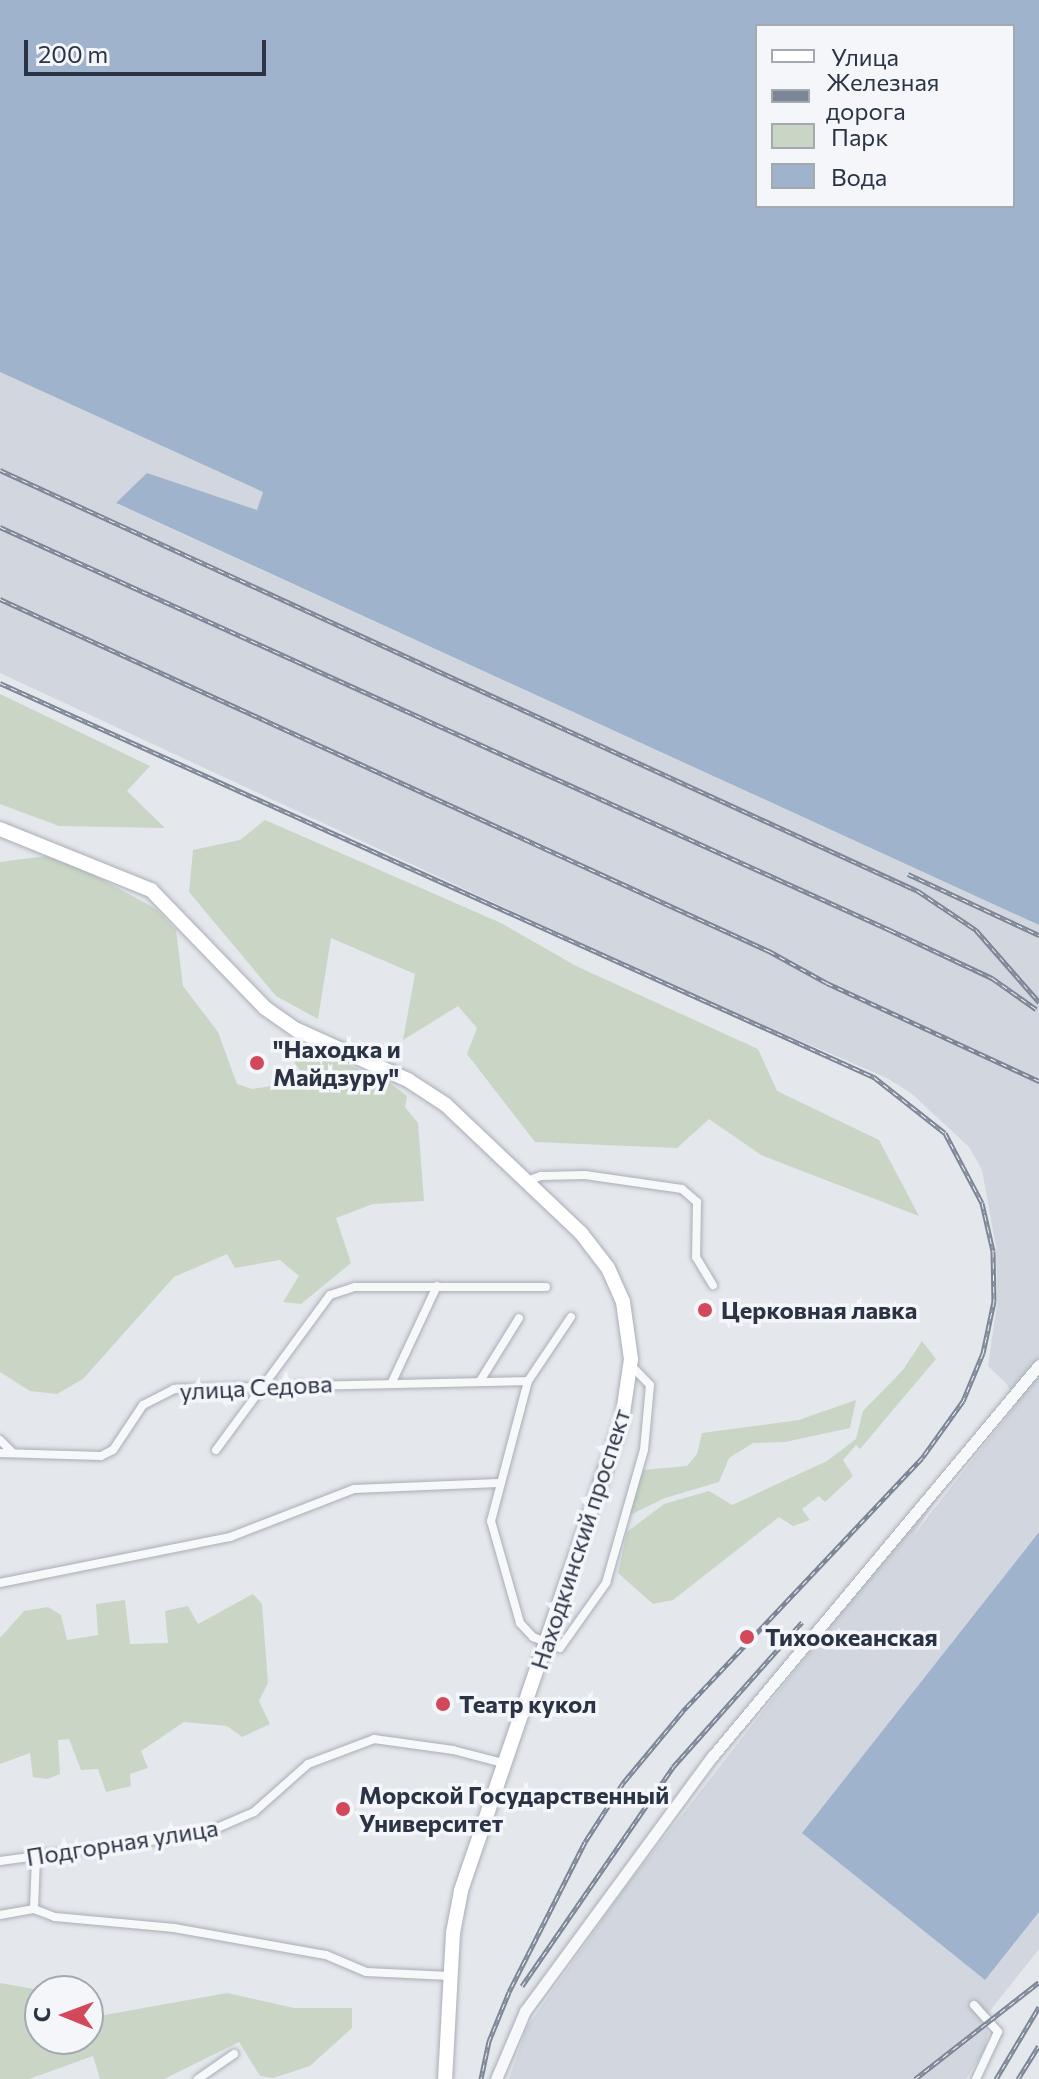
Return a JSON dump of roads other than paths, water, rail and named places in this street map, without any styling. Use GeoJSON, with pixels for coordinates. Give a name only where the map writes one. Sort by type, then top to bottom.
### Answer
{"type":"FeatureCollection","features":[{"type":"Feature","properties":{"kind":"main road","name":"Находкинский проспект"},"geometry":{"type":"LineString","coordinates":[[0,829],[136,881],[178,914],[265,1008],[297,1030],[427,1092],[581,1233],[608,1268],[628,1321],[631,1365],[615,1443],[461,1891],[450,1976],[445,2079]]}},
{"type":"Feature","properties":{"kind":"street"},"geometry":{"type":"LineString","coordinates":[[527,1181],[541,1176],[585,1175],[682,1189],[697,1202],[696,1257],[713,1285]]}},
{"type":"Feature","properties":{"kind":"street"},"geometry":{"type":"LineString","coordinates":[[392,1382],[437,1286]]}},
{"type":"Feature","properties":{"kind":"street"},"geometry":{"type":"LineString","coordinates":[[216,1450],[330,1295],[355,1287],[546,1287]]}},
{"type":"Feature","properties":{"kind":"street"},"geometry":{"type":"LineString","coordinates":[[571,1317],[528,1381],[507,1470],[498,1483],[491,1521],[494,1545],[520,1623],[560,1648],[606,1583],[644,1450],[650,1385],[631,1365]]}},
{"type":"Feature","properties":{"kind":"street"},"geometry":{"type":"LineString","coordinates":[[480,1381],[519,1318]]}},
{"type":"Feature","properties":{"kind":"street"},"geometry":{"type":"LineString","coordinates":[[496,2079],[525,2011],[711,1758],[1039,1365]]}},
{"type":"Feature","properties":{"kind":"street","name":"улица Седова"},"geometry":{"type":"LineString","coordinates":[[0,1453],[101,1456],[113,1450],[131,1417],[159,1394],[263,1385],[528,1381]]}},
{"type":"Feature","properties":{"kind":"street"},"geometry":{"type":"LineString","coordinates":[[0,1440],[12,1452]]}},
{"type":"Feature","properties":{"kind":"street"},"geometry":{"type":"LineString","coordinates":[[0,1583],[230,1537],[354,1489],[498,1483]]}},
{"type":"Feature","properties":{"kind":"street","name":"Подгорная улица"},"geometry":{"type":"LineString","coordinates":[[0,1861],[203,1834],[254,1812],[308,1764],[374,1739],[453,1750],[503,1763]]}},
{"type":"Feature","properties":{"kind":"street"},"geometry":{"type":"LineString","coordinates":[[34,1909],[36,1857]]}},
{"type":"Feature","properties":{"kind":"street"},"geometry":{"type":"LineString","coordinates":[[0,1915],[34,1909],[55,1917],[174,1928],[265,1944],[345,1960],[366,1972],[450,1976]]}},
{"type":"Feature","properties":{"kind":"street"},"geometry":{"type":"LineString","coordinates":[[974,2005],[998,2032],[976,2079]]}},
{"type":"Feature","properties":{"kind":"street"},"geometry":{"type":"LineString","coordinates":[[198,2079],[234,2054]]}},
{"type":"Feature","properties":{"kind":"water"},"geometry":{"type":"Polygon","coordinates":[[[0,0],[1039,0],[1039,925],[116,503],[147,473],[257,510],[263,492],[0,372],[0,0]]]}},
{"type":"Feature","properties":{"kind":"water"},"geometry":{"type":"Polygon","coordinates":[[[1039,1532],[1039,1912],[985,1980],[802,1833],[1039,1532]]]}},
{"type":"Feature","properties":{"kind":"railway"},"geometry":{"type":"LineString","coordinates":[[0,470],[918,891],[976,930],[1039,1002]]}},
{"type":"Feature","properties":{"kind":"railway"},"geometry":{"type":"LineString","coordinates":[[0,527],[890,930],[992,978],[1036,1009]]}},
{"type":"Feature","properties":{"kind":"railway"},"geometry":{"type":"LineString","coordinates":[[0,599],[769,951],[827,983],[1039,1081]]}},
{"type":"Feature","properties":{"kind":"railway"},"geometry":{"type":"LineString","coordinates":[[0,683],[874,1077],[945,1133],[982,1203],[993,1251],[994,1301],[983,1353],[963,1401],[922,1458],[683,1711],[623,1783],[585,1842],[509,1992],[489,2041],[481,2079]]}},
{"type":"Feature","properties":{"kind":"railway"},"geometry":{"type":"LineString","coordinates":[[908,874],[1039,935]]}},
{"type":"Feature","properties":{"kind":"railway"},"geometry":{"type":"LineString","coordinates":[[522,1986],[673,1767],[802,1622]]}},
{"type":"Feature","properties":{"kind":"railway"},"geometry":{"type":"LineString","coordinates":[[915,2079],[1039,1982]]}},
{"type":"Feature","properties":{"kind":"railway"},"geometry":{"type":"LineString","coordinates":[[996,2079],[1039,2007]]}},
{"type":"Feature","properties":{"kind":"railway"},"geometry":{"type":"LineString","coordinates":[[1018,2079],[1039,2046]]}},
{"type":"Feature","properties":{"kind":"place","name":"\"Находка и Майдзуру\""},"geometry":{"type":"Point","coordinates":[257,1063]}},
{"type":"Feature","properties":{"kind":"place","name":"Церковная лавка"},"geometry":{"type":"Point","coordinates":[705,1310]}},
{"type":"Feature","properties":{"kind":"place","name":"Тихоокеанская"},"geometry":{"type":"Point","coordinates":[747,1637]}},
{"type":"Feature","properties":{"kind":"place","name":"Театр кукол"},"geometry":{"type":"Point","coordinates":[443,1704]}},
{"type":"Feature","properties":{"kind":"place","name":"Морской Государственный Университет"},"geometry":{"type":"Point","coordinates":[343,1809]}}]}
